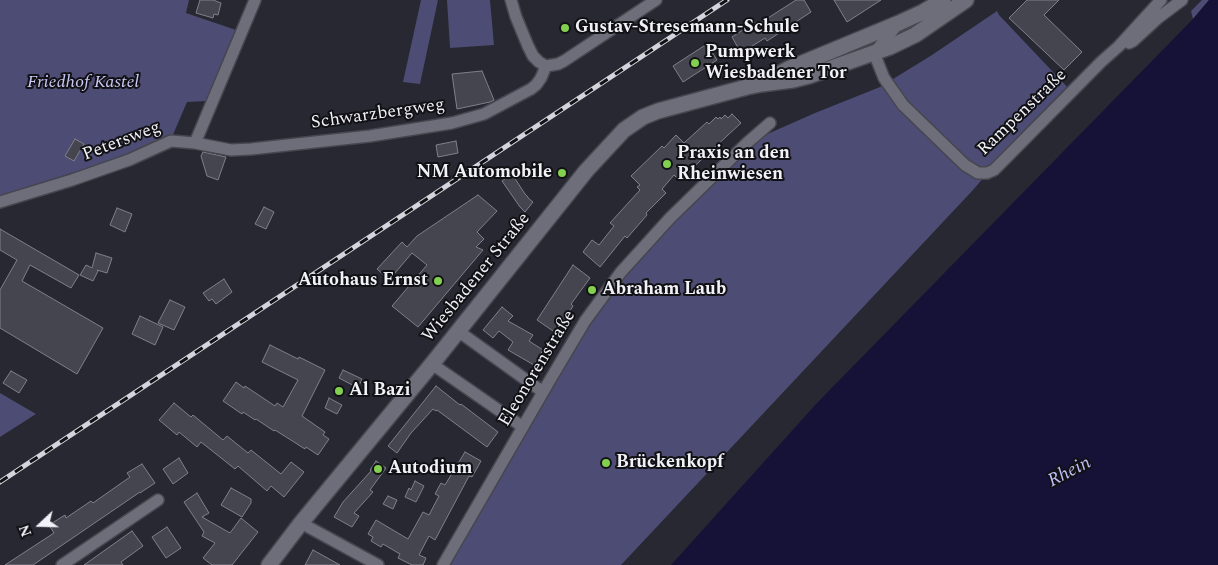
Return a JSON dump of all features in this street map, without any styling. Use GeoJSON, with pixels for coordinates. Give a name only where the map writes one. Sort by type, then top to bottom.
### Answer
{"type":"FeatureCollection","features":[{"type":"Feature","properties":{"kind":"main road"},"geometry":{"type":"LineString","coordinates":[[762,84],[788,69],[899,23],[943,0]]}},
{"type":"Feature","properties":{"kind":"main road"},"geometry":{"type":"LineString","coordinates":[[762,84],[809,76],[890,47],[915,35],[966,0]]}},
{"type":"Feature","properties":{"kind":"main road","name":"Wiesbadener Straße"},"geometry":{"type":"LineString","coordinates":[[268,565],[586,171],[624,130],[643,117],[658,111],[762,84]]}},
{"type":"Feature","properties":{"kind":"street"},"geometry":{"type":"LineString","coordinates":[[195,143],[255,0]]}},
{"type":"Feature","properties":{"kind":"street"},"geometry":{"type":"LineString","coordinates":[[511,0],[528,46],[539,62],[546,66],[564,62],[656,0]]}},
{"type":"Feature","properties":{"kind":"street","name":"Rampenstraße"},"geometry":{"type":"LineString","coordinates":[[874,53],[884,78],[903,105],[965,165],[983,174],[994,170],[1006,159],[1119,46],[1161,0]]}},
{"type":"Feature","properties":{"kind":"street"},"geometry":{"type":"LineString","coordinates":[[1119,46],[1133,41],[1158,18],[1182,0]]}},
{"type":"Feature","properties":{"kind":"street"},"geometry":{"type":"LineString","coordinates":[[847,45],[874,53],[899,23]]}},
{"type":"Feature","properties":{"kind":"street","name":"Schwarzbergweg"},"geometry":{"type":"LineString","coordinates":[[195,143],[231,150],[251,149],[370,136],[452,123],[491,111],[531,89],[541,78],[546,66]]}},
{"type":"Feature","properties":{"kind":"street","name":"Eleonorenstraße"},"geometry":{"type":"LineString","coordinates":[[443,565],[542,392],[585,322],[620,272],[670,218],[770,123]]}},
{"type":"Feature","properties":{"kind":"street","name":"Petersweg"},"geometry":{"type":"LineString","coordinates":[[4,201],[129,160],[171,140],[195,143]]}},
{"type":"Feature","properties":{"kind":"street"},"geometry":{"type":"LineString","coordinates":[[0,212],[4,201]]}},
{"type":"Feature","properties":{"kind":"street"},"geometry":{"type":"LineString","coordinates":[[458,331],[542,392]]}},
{"type":"Feature","properties":{"kind":"street"},"geometry":{"type":"LineString","coordinates":[[432,364],[523,427]]}},
{"type":"Feature","properties":{"kind":"street"},"geometry":{"type":"LineString","coordinates":[[62,565],[158,500]]}},
{"type":"Feature","properties":{"kind":"street"},"geometry":{"type":"LineString","coordinates":[[302,523],[378,565]]}},
{"type":"Feature","properties":{"kind":"green space","name":"Friedhof Kastel"},"geometry":{"type":"Polygon","coordinates":[[[0,0],[189,0],[186,13],[236,30],[206,101],[187,102],[172,137],[128,155],[0,196],[0,0]]]}},
{"type":"Feature","properties":{"kind":"green space"},"geometry":{"type":"Polygon","coordinates":[[[421,0],[438,0],[420,84],[403,82],[421,0]]]}},
{"type":"Feature","properties":{"kind":"green space"},"geometry":{"type":"Polygon","coordinates":[[[447,0],[490,0],[494,45],[450,48],[447,0]]]}},
{"type":"Feature","properties":{"kind":"green space"},"geometry":{"type":"Polygon","coordinates":[[[1202,0],[1209,0],[1193,19],[1191,11],[1202,0]]]}},
{"type":"Feature","properties":{"kind":"green space"},"geometry":{"type":"Polygon","coordinates":[[[997,11],[1072,92],[991,169],[621,565],[443,565],[620,272],[747,143],[880,87],[997,11]]]}},
{"type":"Feature","properties":{"kind":"green space"},"geometry":{"type":"Polygon","coordinates":[[[0,393],[36,414],[0,437],[0,393]]]}},
{"type":"Feature","properties":{"kind":"water","name":"Rhein"},"geometry":{"type":"Polygon","coordinates":[[[1209,0],[1218,0],[1218,565],[671,565],[817,403],[1193,19],[1209,0]]]}},
{"type":"Feature","properties":{"kind":"building"},"geometry":{"type":"Polygon","coordinates":[[[200,0],[213,0],[221,3],[218,15],[214,14],[213,18],[196,13],[200,0]]]}},
{"type":"Feature","properties":{"kind":"building"},"geometry":{"type":"Polygon","coordinates":[[[796,0],[804,0],[811,12],[767,41],[765,38],[741,53],[732,37],[755,22],[757,25],[796,0]]]}},
{"type":"Feature","properties":{"kind":"building"},"geometry":{"type":"Polygon","coordinates":[[[834,0],[881,0],[847,22],[834,0]]]}},
{"type":"Feature","properties":{"kind":"building"},"geometry":{"type":"Polygon","coordinates":[[[1027,0],[1059,0],[1044,15],[1082,52],[1064,70],[1009,18],[1027,0]]]}},
{"type":"Feature","properties":{"kind":"building","name":"Pumpwerk Wiesbadener Tor"},"geometry":{"type":"Polygon","coordinates":[[[707,44],[717,60],[683,82],[673,66],[707,44]]]}},
{"type":"Feature","properties":{"kind":"building"},"geometry":{"type":"Polygon","coordinates":[[[482,71],[494,100],[457,109],[452,74],[482,71]]]}},
{"type":"Feature","properties":{"kind":"building"},"geometry":{"type":"Polygon","coordinates":[[[732,114],[741,123],[680,181],[674,175],[662,189],[666,193],[646,213],[647,215],[627,238],[625,236],[600,267],[583,252],[592,240],[599,245],[614,226],[610,223],[640,190],[637,187],[640,185],[631,176],[662,146],[664,148],[676,135],[684,143],[707,122],[709,124],[716,117],[721,119],[725,115],[728,118],[732,114]]]}},
{"type":"Feature","properties":{"kind":"building"},"geometry":{"type":"Polygon","coordinates":[[[75,139],[84,144],[74,161],[65,156],[75,139]]]}},
{"type":"Feature","properties":{"kind":"building"},"geometry":{"type":"Polygon","coordinates":[[[456,141],[458,153],[438,157],[436,145],[456,141]]]}},
{"type":"Feature","properties":{"kind":"building"},"geometry":{"type":"Polygon","coordinates":[[[203,152],[226,157],[218,180],[207,176],[201,156],[203,152]]]}},
{"type":"Feature","properties":{"kind":"building"},"geometry":{"type":"Polygon","coordinates":[[[512,174],[528,198],[533,202],[525,212],[502,181],[512,174]]]}},
{"type":"Feature","properties":{"kind":"building"},"geometry":{"type":"Polygon","coordinates":[[[478,195],[497,211],[477,232],[484,239],[476,247],[483,250],[418,327],[392,306],[427,265],[412,253],[389,280],[377,269],[402,242],[407,247],[417,236],[478,195]]]}},
{"type":"Feature","properties":{"kind":"building"},"geometry":{"type":"Polygon","coordinates":[[[264,207],[274,212],[266,229],[255,224],[264,207]]]}},
{"type":"Feature","properties":{"kind":"building"},"geometry":{"type":"Polygon","coordinates":[[[117,208],[132,214],[125,232],[110,225],[117,208]]]}},
{"type":"Feature","properties":{"kind":"building"},"geometry":{"type":"Polygon","coordinates":[[[0,229],[79,275],[71,288],[30,265],[22,281],[103,328],[77,374],[0,328],[0,290],[17,260],[0,250],[0,229]]]}},
{"type":"Feature","properties":{"kind":"building"},"geometry":{"type":"Polygon","coordinates":[[[96,253],[112,258],[107,273],[97,270],[93,281],[80,275],[86,265],[92,268],[96,253]]]}},
{"type":"Feature","properties":{"kind":"building"},"geometry":{"type":"Polygon","coordinates":[[[573,265],[590,278],[571,304],[573,306],[556,333],[537,320],[573,265]]]}},
{"type":"Feature","properties":{"kind":"building"},"geometry":{"type":"Polygon","coordinates":[[[224,279],[232,292],[216,304],[212,299],[209,301],[203,293],[224,279]]]}},
{"type":"Feature","properties":{"kind":"building"},"geometry":{"type":"Polygon","coordinates":[[[170,300],[185,307],[174,330],[158,323],[170,300]]]}},
{"type":"Feature","properties":{"kind":"building"},"geometry":{"type":"Polygon","coordinates":[[[502,307],[513,316],[508,321],[533,335],[529,341],[543,350],[534,365],[508,350],[513,342],[499,331],[493,338],[483,330],[502,307]]]}},
{"type":"Feature","properties":{"kind":"building"},"geometry":{"type":"Polygon","coordinates":[[[140,316],[163,327],[155,345],[132,334],[140,316]]]}},
{"type":"Feature","properties":{"kind":"building"},"geometry":{"type":"Polygon","coordinates":[[[270,345],[325,370],[302,416],[325,432],[323,435],[329,439],[318,455],[256,419],[243,412],[242,414],[223,401],[236,382],[275,406],[277,403],[283,407],[298,380],[262,362],[270,345]]]}},
{"type":"Feature","properties":{"kind":"building"},"geometry":{"type":"Polygon","coordinates":[[[343,370],[362,379],[358,388],[339,378],[343,370]]]}},
{"type":"Feature","properties":{"kind":"building"},"geometry":{"type":"Polygon","coordinates":[[[11,371],[27,380],[19,393],[3,383],[11,371]]]}},
{"type":"Feature","properties":{"kind":"building"},"geometry":{"type":"Polygon","coordinates":[[[436,386],[498,432],[487,447],[433,409],[411,433],[397,453],[388,446],[436,386]]]}},
{"type":"Feature","properties":{"kind":"building"},"geometry":{"type":"Polygon","coordinates":[[[329,398],[342,405],[337,414],[325,408],[329,398]]]}},
{"type":"Feature","properties":{"kind":"building"},"geometry":{"type":"Polygon","coordinates":[[[174,403],[191,417],[193,415],[223,440],[227,436],[248,453],[251,450],[281,474],[291,462],[304,472],[284,497],[271,486],[267,491],[238,466],[235,469],[201,442],[197,447],[179,432],[177,435],[159,420],[174,403]]]}},
{"type":"Feature","properties":{"kind":"building"},"geometry":{"type":"Polygon","coordinates":[[[465,452],[481,461],[472,477],[469,476],[435,540],[429,536],[419,555],[426,558],[423,565],[412,565],[398,558],[400,554],[383,544],[381,547],[371,541],[373,537],[368,534],[376,520],[408,539],[423,512],[429,515],[439,496],[435,494],[441,483],[445,485],[465,452]]]}},
{"type":"Feature","properties":{"kind":"building"},"geometry":{"type":"Polygon","coordinates":[[[179,458],[188,473],[173,484],[163,469],[179,458]]]}},
{"type":"Feature","properties":{"kind":"building"},"geometry":{"type":"Polygon","coordinates":[[[376,461],[386,468],[370,490],[373,492],[354,513],[359,516],[352,527],[334,517],[343,502],[371,471],[376,461]]]}},
{"type":"Feature","properties":{"kind":"building"},"geometry":{"type":"Polygon","coordinates":[[[142,464],[155,483],[33,565],[5,565],[54,533],[49,525],[65,515],[66,518],[91,501],[93,503],[130,477],[127,473],[142,464]]]}},
{"type":"Feature","properties":{"kind":"building"},"geometry":{"type":"Polygon","coordinates":[[[415,481],[424,486],[416,502],[405,497],[415,481]]]}},
{"type":"Feature","properties":{"kind":"building"},"geometry":{"type":"Polygon","coordinates":[[[231,488],[251,499],[251,503],[242,517],[221,505],[231,488]]]}},
{"type":"Feature","properties":{"kind":"building"},"geometry":{"type":"Polygon","coordinates":[[[197,493],[209,513],[202,517],[230,533],[241,518],[258,532],[232,565],[212,565],[203,558],[215,543],[202,536],[204,532],[184,502],[197,493]]]}},
{"type":"Feature","properties":{"kind":"building"},"geometry":{"type":"Polygon","coordinates":[[[388,496],[397,500],[393,509],[383,504],[388,496]]]}},
{"type":"Feature","properties":{"kind":"building"},"geometry":{"type":"Polygon","coordinates":[[[167,527],[181,548],[166,558],[152,537],[167,527]]]}},
{"type":"Feature","properties":{"kind":"building"},"geometry":{"type":"Polygon","coordinates":[[[132,531],[143,546],[121,562],[123,565],[84,565],[132,531]]]}},
{"type":"Feature","properties":{"kind":"building"},"geometry":{"type":"Polygon","coordinates":[[[313,550],[340,565],[305,565],[313,550]]]}},
{"type":"Feature","properties":{"kind":"railway"},"geometry":{"type":"LineString","coordinates":[[0,482],[727,0]]}},
{"type":"Feature","properties":{"kind":"place","name":"Gustav-Stresemann-Schule"},"geometry":{"type":"Point","coordinates":[565,28]}},
{"type":"Feature","properties":{"kind":"place","name":"Pumpwerk Wiesbadener Tor"},"geometry":{"type":"Point","coordinates":[695,63]}},
{"type":"Feature","properties":{"kind":"place","name":"Praxis an den Rheinwiesen"},"geometry":{"type":"Point","coordinates":[667,164]}},
{"type":"Feature","properties":{"kind":"place","name":"NM Automobile"},"geometry":{"type":"Point","coordinates":[562,173]}},
{"type":"Feature","properties":{"kind":"place","name":"Autohaus Ernst"},"geometry":{"type":"Point","coordinates":[438,281]}},
{"type":"Feature","properties":{"kind":"place","name":"Abraham Laub"},"geometry":{"type":"Point","coordinates":[592,290]}},
{"type":"Feature","properties":{"kind":"place","name":"Al Bazi"},"geometry":{"type":"Point","coordinates":[339,391]}},
{"type":"Feature","properties":{"kind":"place","name":"Brückenkopf"},"geometry":{"type":"Point","coordinates":[606,463]}},
{"type":"Feature","properties":{"kind":"place","name":"Autodium"},"geometry":{"type":"Point","coordinates":[378,469]}}]}
